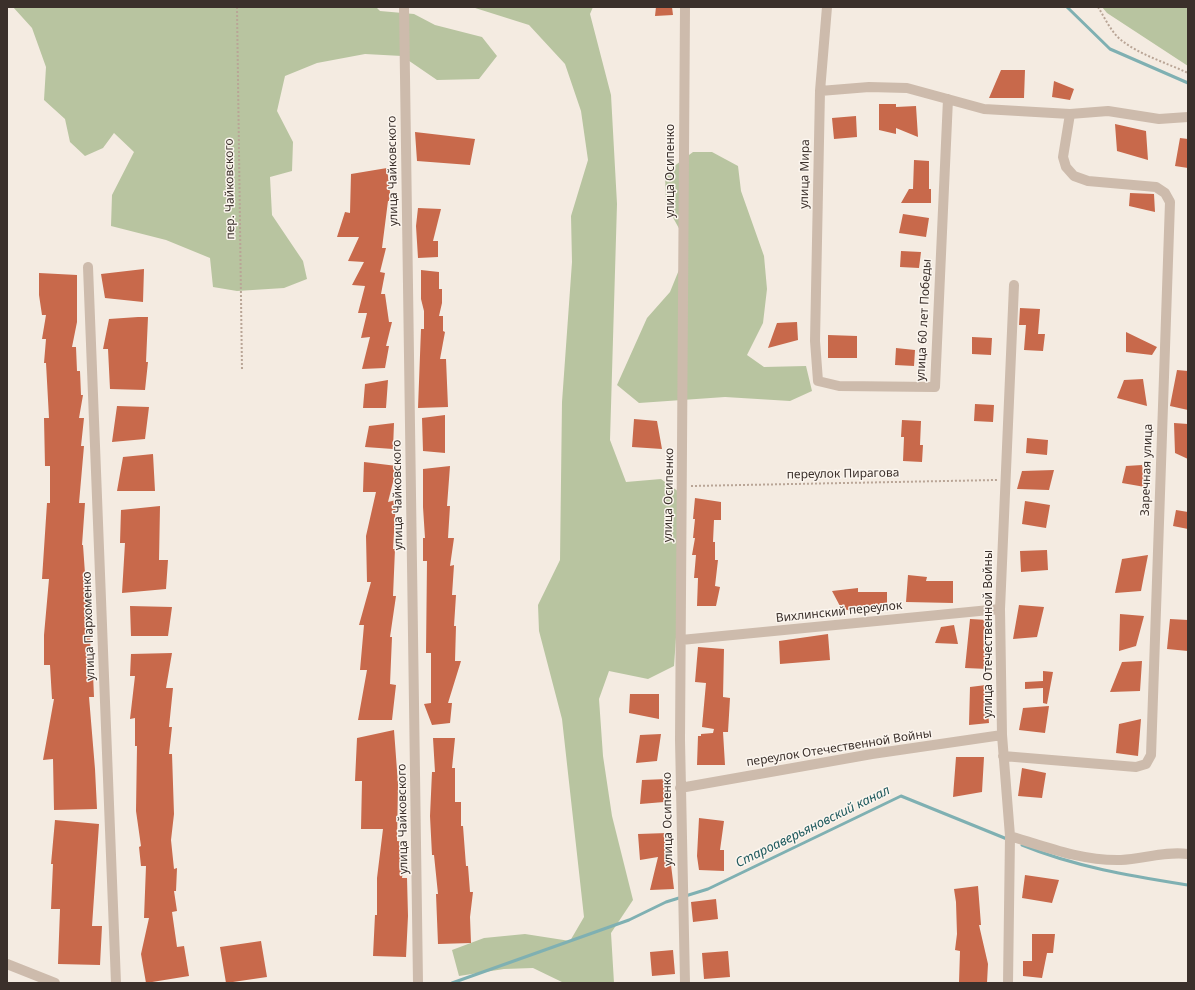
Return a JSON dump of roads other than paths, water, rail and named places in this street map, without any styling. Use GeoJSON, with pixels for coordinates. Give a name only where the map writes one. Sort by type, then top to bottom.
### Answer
{"type":"FeatureCollection","features":[{"type":"Feature","properties":{"kind":"street","name":"улица Чайковского"},"geometry":{"type":"LineString","coordinates":[[404,7],[418,983]]}},
{"type":"Feature","properties":{"kind":"street","name":"улица Осипенко"},"geometry":{"type":"LineString","coordinates":[[685,7],[680,788],[685,983]]}},
{"type":"Feature","properties":{"kind":"street","name":"улица Мира"},"geometry":{"type":"LineString","coordinates":[[815,341],[820,91],[827,7]]}},
{"type":"Feature","properties":{"kind":"street"},"geometry":{"type":"LineString","coordinates":[[820,91],[869,87],[907,88],[984,109],[1070,114],[1108,111],[1159,119],[1188,117]]}},
{"type":"Feature","properties":{"kind":"street","name":"улица 60 лет Победы"},"geometry":{"type":"LineString","coordinates":[[815,341],[818,381],[839,386],[935,387],[948,99]]}},
{"type":"Feature","properties":{"kind":"street","name":"Заречная улица"},"geometry":{"type":"LineString","coordinates":[[1003,756],[1136,767],[1146,764],[1151,755],[1170,202],[1165,193],[1156,187],[1088,181],[1074,176],[1066,167],[1063,157],[1070,114]]}},
{"type":"Feature","properties":{"kind":"street","name":"улица Пархоменко"},"geometry":{"type":"LineString","coordinates":[[88,267],[116,983]]}},
{"type":"Feature","properties":{"kind":"street","name":"улица Отечественной Войны"},"geometry":{"type":"LineString","coordinates":[[1008,983],[1010,836],[1002,735],[1000,609],[1004,480],[1014,285]]}},
{"type":"Feature","properties":{"kind":"street","name":"Вихлинский переулок"},"geometry":{"type":"LineString","coordinates":[[681,640],[1000,609]]}},
{"type":"Feature","properties":{"kind":"street","name":"переулок Отечественной Войны"},"geometry":{"type":"LineString","coordinates":[[680,788],[872,754],[1002,735]]}},
{"type":"Feature","properties":{"kind":"street"},"geometry":{"type":"LineString","coordinates":[[1010,836],[1097,860],[1122,860],[1166,854],[1188,854]]}},
{"type":"Feature","properties":{"kind":"street"},"geometry":{"type":"LineString","coordinates":[[7,964],[55,983]]}},
{"type":"Feature","properties":{"kind":"waterway"},"geometry":{"type":"LineString","coordinates":[[1067,7],[1110,49],[1188,83]]}},
{"type":"Feature","properties":{"kind":"waterway","name":"Староаверьяновский канал"},"geometry":{"type":"LineString","coordinates":[[452,983],[629,920],[666,902],[708,889],[901,796],[1007,839]]}},
{"type":"Feature","properties":{"kind":"waterway","name":"Староаверьяновский канал"},"geometry":{"type":"LineString","coordinates":[[1022,845],[1042,853],[1083,865],[1188,885]]}}]}
